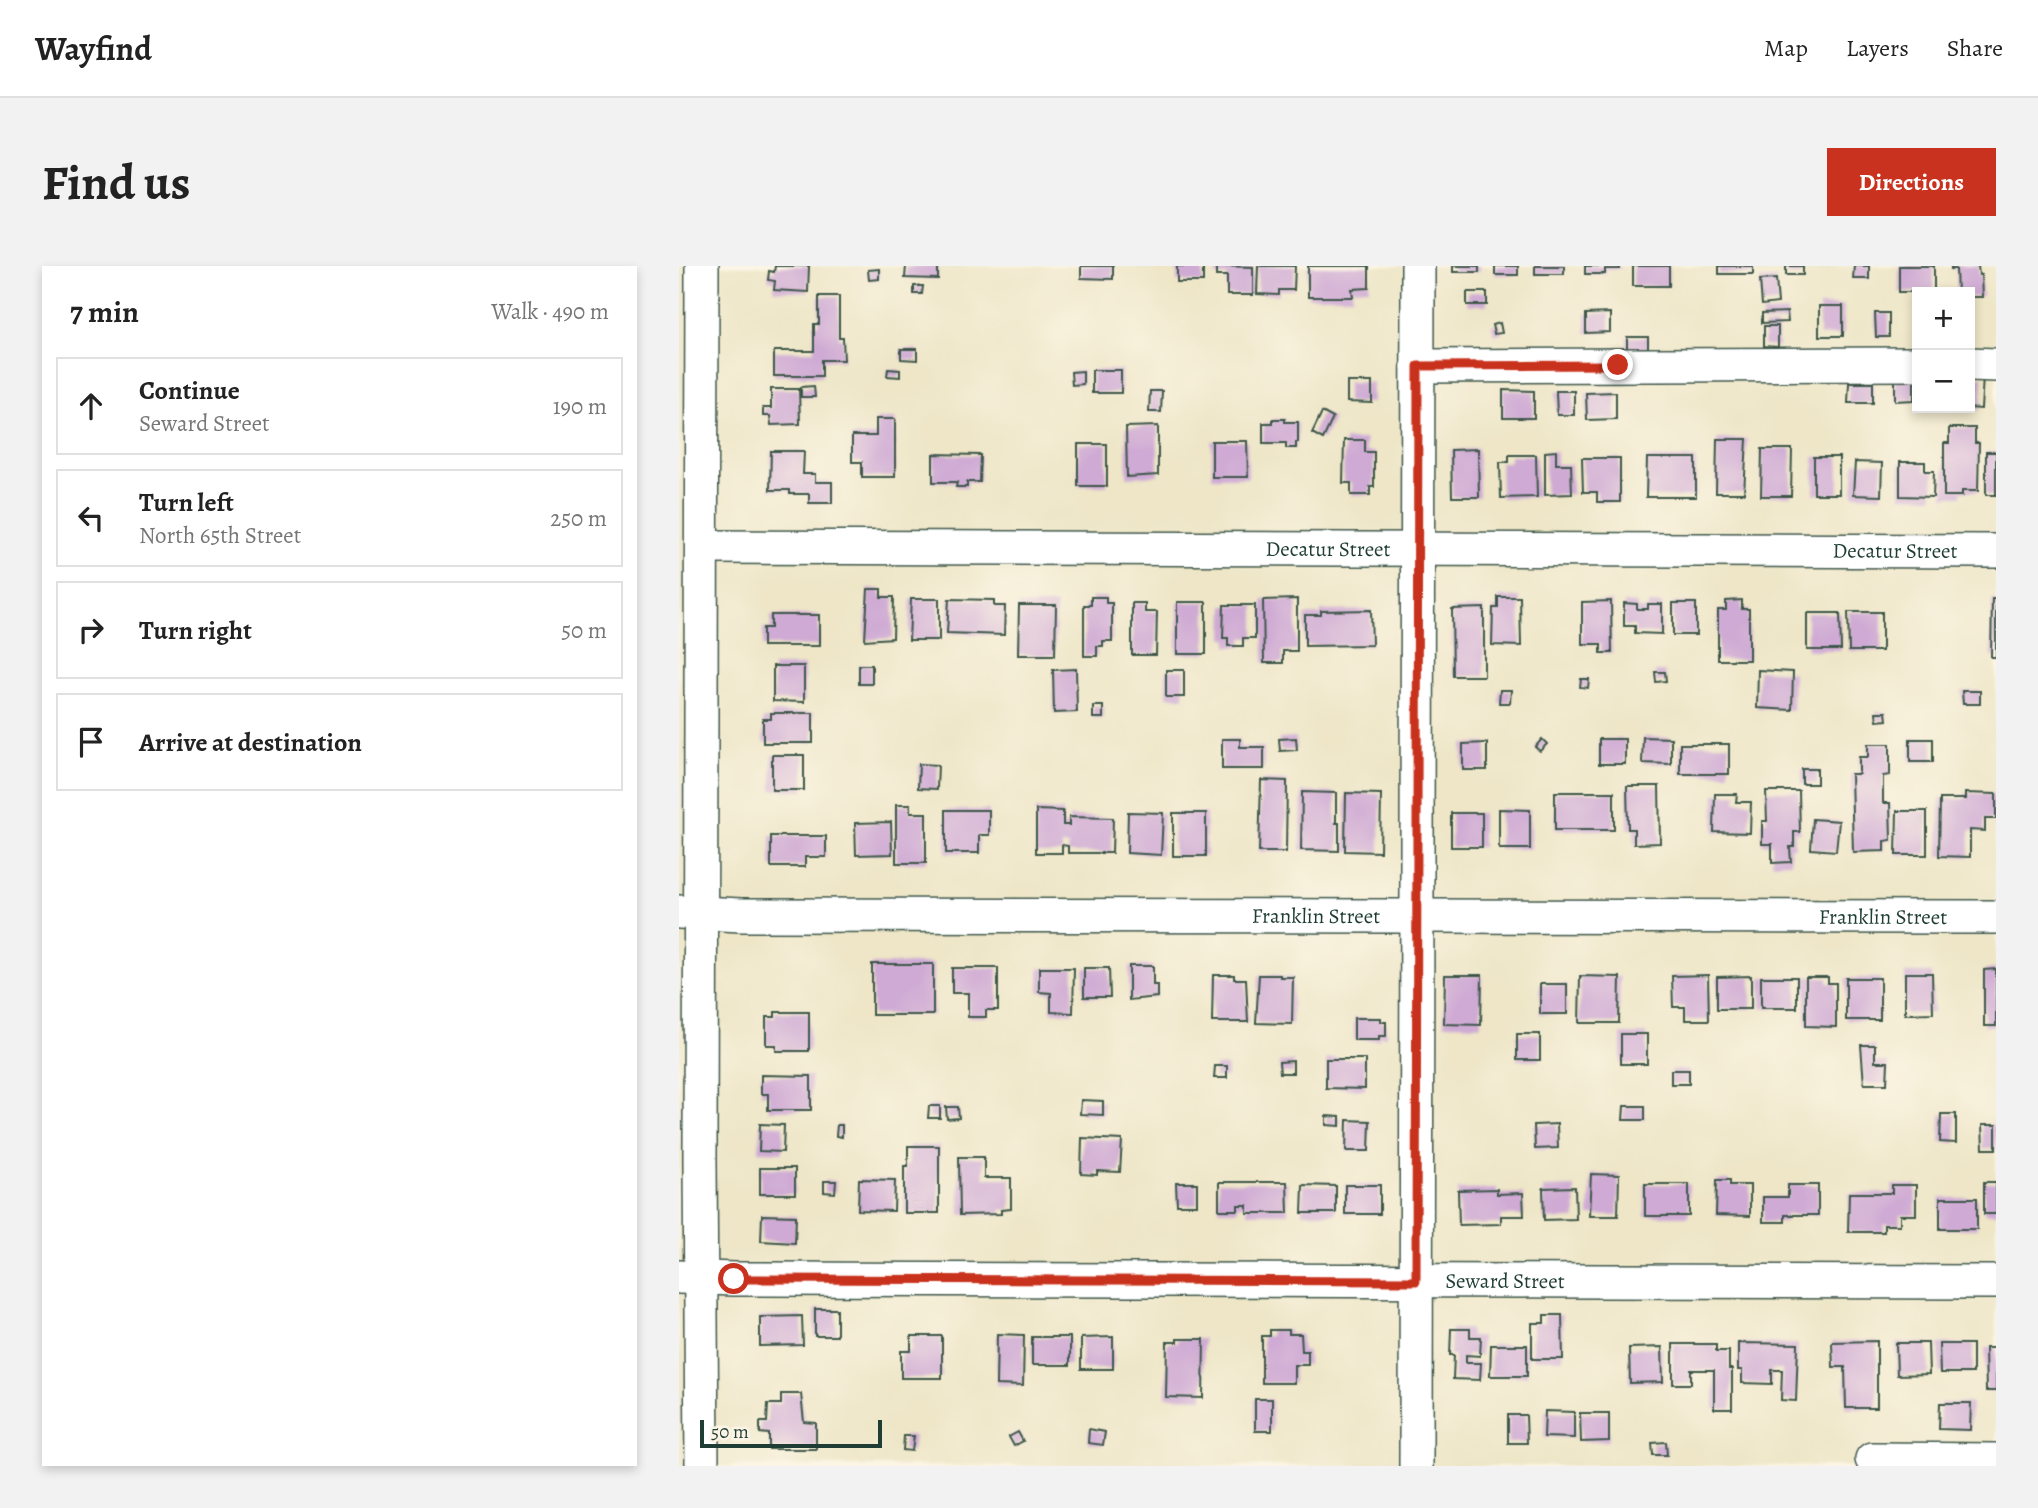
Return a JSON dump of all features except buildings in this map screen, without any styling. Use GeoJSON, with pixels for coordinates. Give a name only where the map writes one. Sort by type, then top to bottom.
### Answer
{"type":"FeatureCollection","features":[{"type":"Feature","properties":{"kind":"street"},"geometry":{"type":"LineString","coordinates":[[702,266],[703,547],[691,724],[690,913],[690,1277],[702,1466]]}},
{"type":"Feature","properties":{"kind":"street"},"geometry":{"type":"LineString","coordinates":[[1416,1466],[1418,266]]}},
{"type":"Feature","properties":{"kind":"street"},"geometry":{"type":"LineString","coordinates":[[1418,366],[1912,364]]}},
{"type":"Feature","properties":{"kind":"street"},"geometry":{"type":"LineString","coordinates":[[1975,365],[1996,365]]}},
{"type":"Feature","properties":{"kind":"street","name":"Decatur Street"},"geometry":{"type":"LineString","coordinates":[[703,547],[1996,551]]}},
{"type":"Feature","properties":{"kind":"street","name":"Franklin Street"},"geometry":{"type":"LineString","coordinates":[[690,913],[1996,916]]}},
{"type":"Feature","properties":{"kind":"street","name":"Seward Street"},"geometry":{"type":"LineString","coordinates":[[690,1277],[1996,1282]]}},
{"type":"Feature","properties":{"kind":"street"},"geometry":{"type":"LineString","coordinates":[[1872,1459],[1996,1460]]}},
{"type":"Feature","properties":{"kind":"route"},"geometry":{"type":"LineString","coordinates":[[734,1279],[1416,1281],[1418,366],[1618,365]]}}]}
